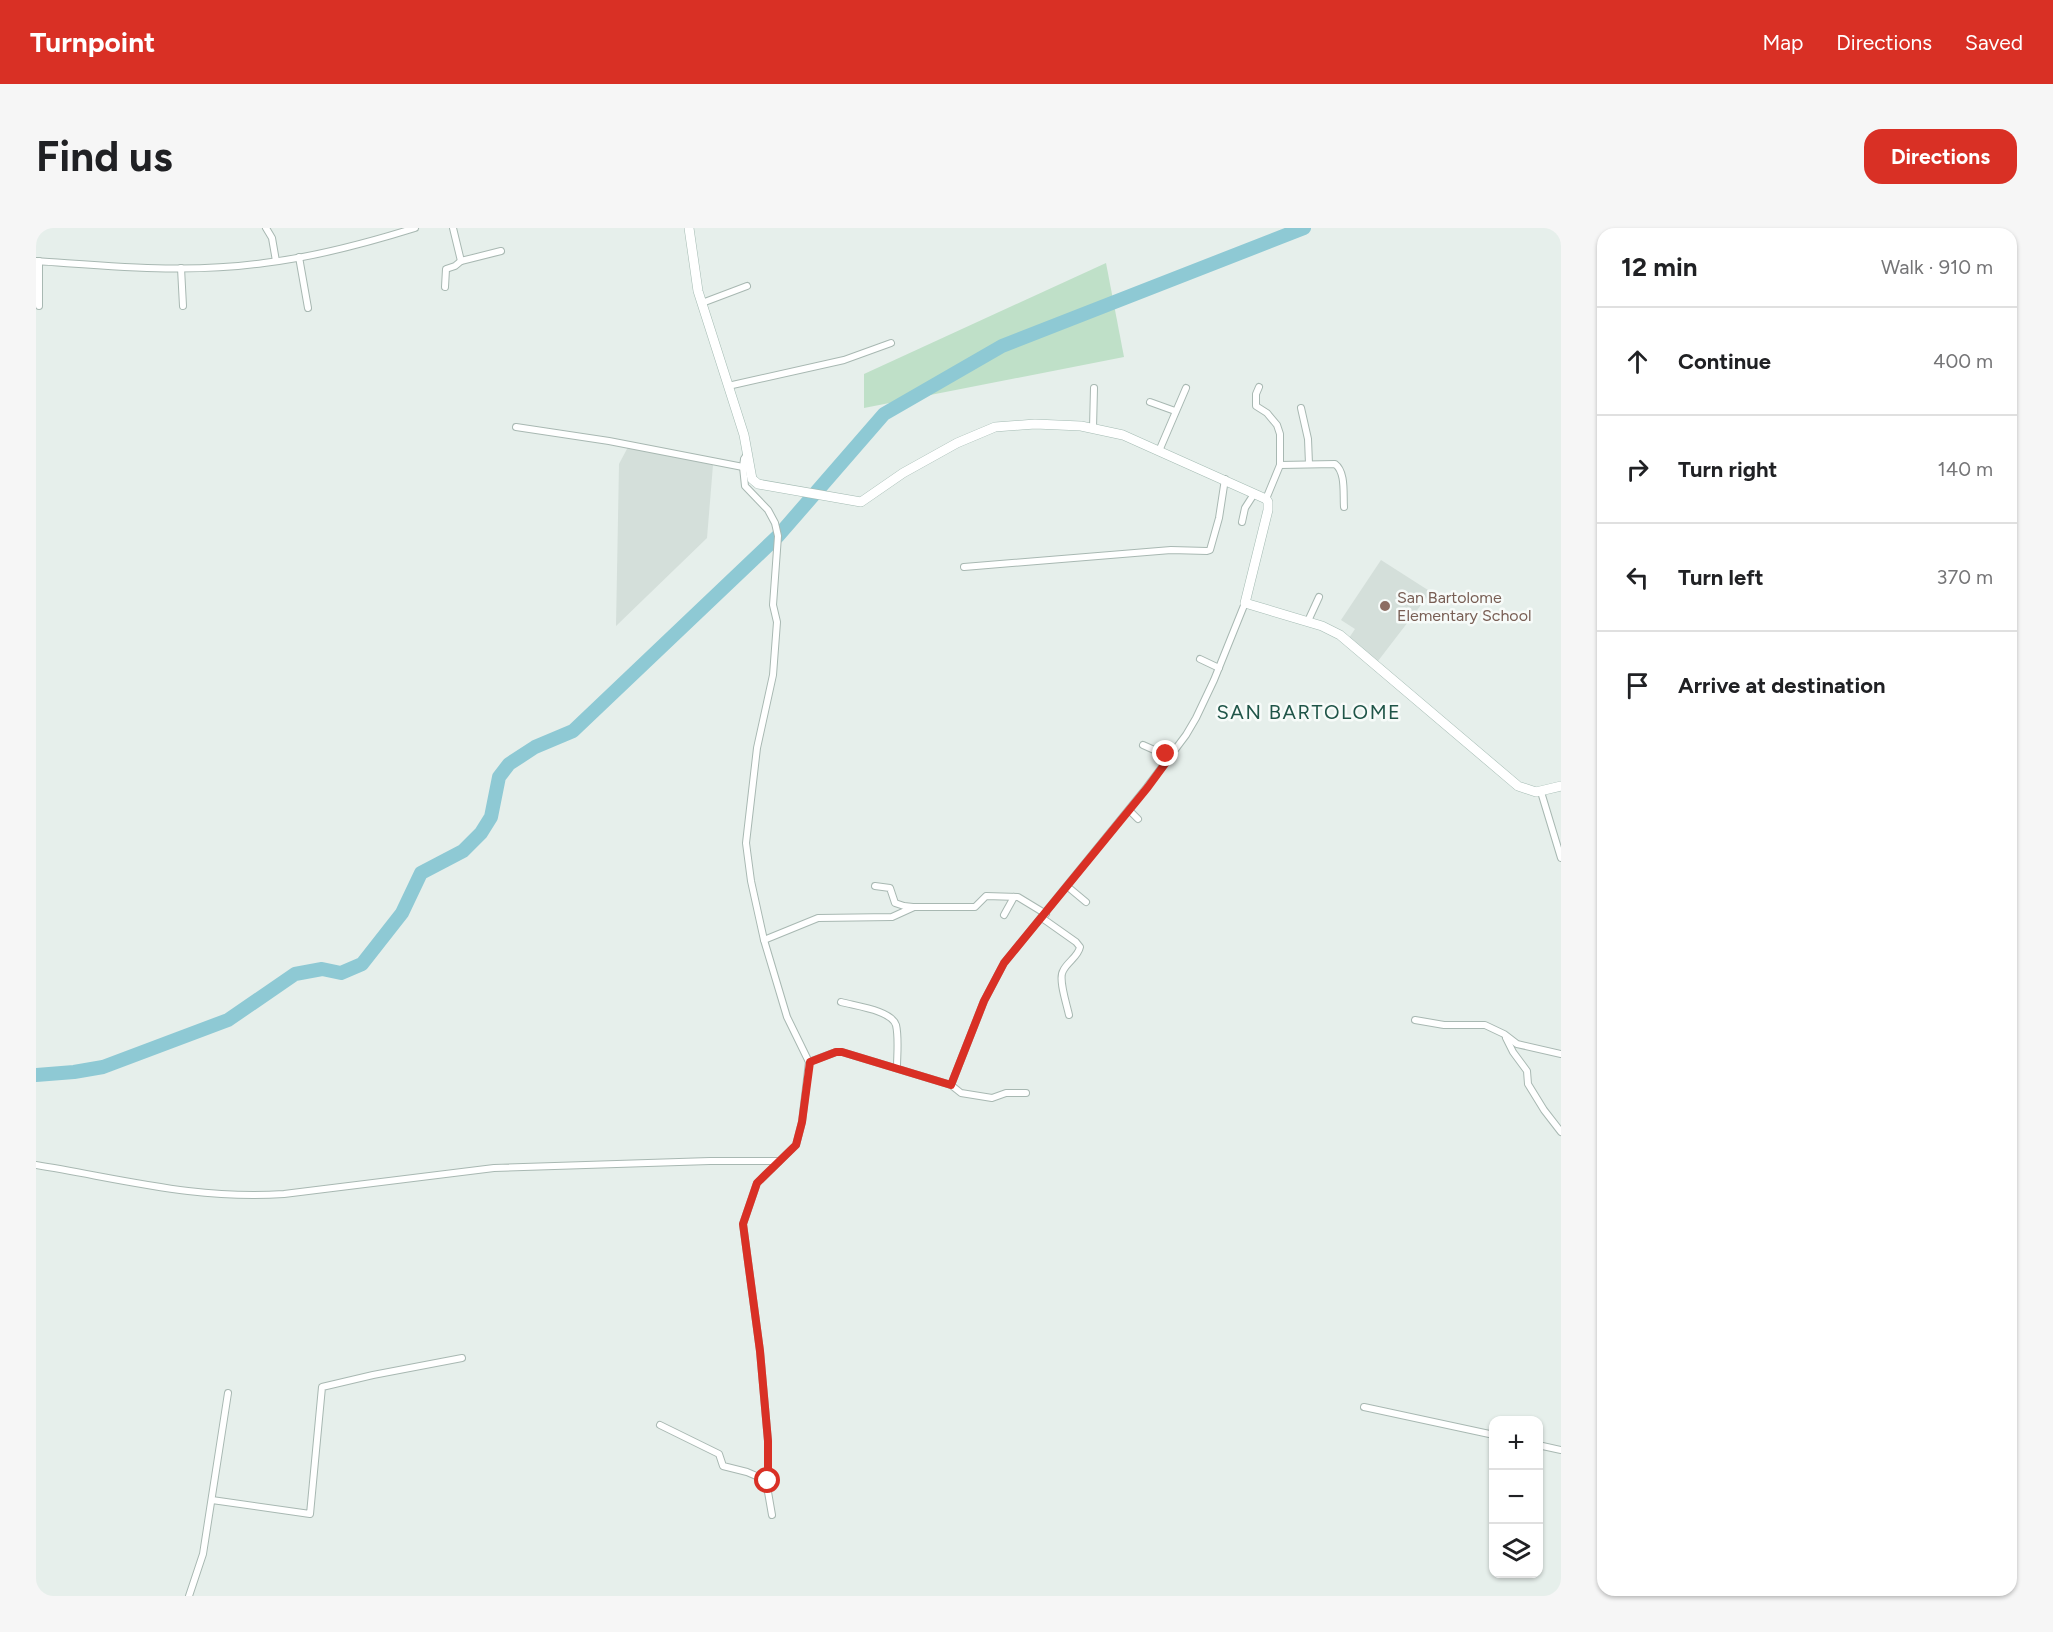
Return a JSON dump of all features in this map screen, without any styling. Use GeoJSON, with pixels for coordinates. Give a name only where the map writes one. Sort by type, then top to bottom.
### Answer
{"type":"FeatureCollection","features":[{"type":"Feature","properties":{"kind":"street"},"geometry":{"type":"LineString","coordinates":[[266,228],[272,238],[276,261]]}},
{"type":"Feature","properties":{"kind":"street"},"geometry":{"type":"LineString","coordinates":[[39,306],[38,261],[128,268],[248,265],[299,257],[416,228]]}},
{"type":"Feature","properties":{"kind":"street"},"geometry":{"type":"LineString","coordinates":[[453,228],[461,261]]}},
{"type":"Feature","properties":{"kind":"street"},"geometry":{"type":"LineString","coordinates":[[689,228],[698,291],[748,452],[752,479],[758,484],[858,502],[865,501],[903,473],[936,453],[989,429],[1035,424],[1093,428],[1123,435],[1266,499]]}},
{"type":"Feature","properties":{"kind":"street"},"geometry":{"type":"LineString","coordinates":[[445,287],[446,269],[461,261],[501,251]]}},
{"type":"Feature","properties":{"kind":"street"},"geometry":{"type":"LineString","coordinates":[[299,257],[308,308]]}},
{"type":"Feature","properties":{"kind":"street"},"geometry":{"type":"LineString","coordinates":[[181,268],[183,306]]}},
{"type":"Feature","properties":{"kind":"street"},"geometry":{"type":"LineString","coordinates":[[702,303],[747,286]]}},
{"type":"Feature","properties":{"kind":"street"},"geometry":{"type":"LineString","coordinates":[[728,386],[836,362],[891,343]]}},
{"type":"Feature","properties":{"kind":"street"},"geometry":{"type":"LineString","coordinates":[[951,1085],[984,1001],[1004,963],[1170,757],[1196,718],[1219,668],[1245,603],[1268,510],[1266,499],[1280,465],[1280,434],[1272,418],[1256,406],[1256,394],[1259,387]]}},
{"type":"Feature","properties":{"kind":"street"},"geometry":{"type":"LineString","coordinates":[[1093,428],[1094,388]]}},
{"type":"Feature","properties":{"kind":"street"},"geometry":{"type":"LineString","coordinates":[[1159,451],[1186,388]]}},
{"type":"Feature","properties":{"kind":"street"},"geometry":{"type":"LineString","coordinates":[[1150,402],[1175,411]]}},
{"type":"Feature","properties":{"kind":"street"},"geometry":{"type":"LineString","coordinates":[[1301,408],[1308,439],[1309,464]]}},
{"type":"Feature","properties":{"kind":"street"},"geometry":{"type":"LineString","coordinates":[[516,427],[609,441],[743,467]]}},
{"type":"Feature","properties":{"kind":"street"},"geometry":{"type":"LineString","coordinates":[[748,452],[743,467],[745,486],[768,510],[775,523],[778,536],[773,599],[777,622],[773,675],[757,748],[746,834],[751,881],[764,940],[787,1017],[810,1062],[802,1122],[796,1145],[757,1183],[743,1224],[760,1351],[772,1515]]}},
{"type":"Feature","properties":{"kind":"street"},"geometry":{"type":"LineString","coordinates":[[1280,465],[1330,464],[1338,466],[1342,474],[1344,507]]}},
{"type":"Feature","properties":{"kind":"street"},"geometry":{"type":"LineString","coordinates":[[964,567],[1171,550],[1207,552],[1215,539],[1225,479]]}},
{"type":"Feature","properties":{"kind":"street"},"geometry":{"type":"LineString","coordinates":[[1242,522],[1245,508],[1254,494]]}},
{"type":"Feature","properties":{"kind":"street"},"geometry":{"type":"LineString","coordinates":[[1308,621],[1319,597]]}},
{"type":"Feature","properties":{"kind":"street"},"geometry":{"type":"LineString","coordinates":[[1245,603],[1322,626],[1347,641],[1518,786],[1530,791],[1541,792],[1561,786]]}},
{"type":"Feature","properties":{"kind":"street"},"geometry":{"type":"LineString","coordinates":[[1200,659],[1219,668]]}},
{"type":"Feature","properties":{"kind":"street"},"geometry":{"type":"LineString","coordinates":[[1143,745],[1170,757]]}},
{"type":"Feature","properties":{"kind":"street"},"geometry":{"type":"LineString","coordinates":[[1541,792],[1561,858]]}},
{"type":"Feature","properties":{"kind":"street"},"geometry":{"type":"LineString","coordinates":[[1129,810],[1138,819]]}},
{"type":"Feature","properties":{"kind":"street"},"geometry":{"type":"LineString","coordinates":[[874,886],[890,888],[895,903],[914,908],[977,907],[985,897],[1020,898],[1080,947],[1078,954],[1061,974],[1069,1015]]}},
{"type":"Feature","properties":{"kind":"street"},"geometry":{"type":"LineString","coordinates":[[1068,886],[1086,902]]}},
{"type":"Feature","properties":{"kind":"street"},"geometry":{"type":"LineString","coordinates":[[1004,915],[1014,897]]}},
{"type":"Feature","properties":{"kind":"street"},"geometry":{"type":"LineString","coordinates":[[764,940],[818,918],[892,917],[914,908]]}},
{"type":"Feature","properties":{"kind":"street"},"geometry":{"type":"LineString","coordinates":[[841,1002],[883,1013],[892,1020],[896,1026],[897,1068]]}},
{"type":"Feature","properties":{"kind":"street"},"geometry":{"type":"LineString","coordinates":[[1414,1020],[1444,1025],[1485,1025],[1504,1034],[1517,1044],[1561,1054]]}},
{"type":"Feature","properties":{"kind":"street"},"geometry":{"type":"LineString","coordinates":[[1504,1034],[1513,1052],[1527,1071],[1528,1084],[1561,1132]]}},
{"type":"Feature","properties":{"kind":"street"},"geometry":{"type":"LineString","coordinates":[[810,1062],[842,1052],[951,1085],[961,1093],[992,1098],[1006,1093],[1026,1093]]}},
{"type":"Feature","properties":{"kind":"street"},"geometry":{"type":"LineString","coordinates":[[36,1165],[170,1190],[253,1196],[494,1168],[779,1161]]}},
{"type":"Feature","properties":{"kind":"street"},"geometry":{"type":"LineString","coordinates":[[212,1500],[310,1514],[322,1388],[373,1375],[462,1358]]}},
{"type":"Feature","properties":{"kind":"street"},"geometry":{"type":"LineString","coordinates":[[189,1596],[203,1554],[228,1393]]}},
{"type":"Feature","properties":{"kind":"street"},"geometry":{"type":"LineString","coordinates":[[1364,1407],[1489,1434]]}},
{"type":"Feature","properties":{"kind":"street"},"geometry":{"type":"LineString","coordinates":[[660,1425],[719,1454],[723,1466],[747,1472],[768,1481]]}},
{"type":"Feature","properties":{"kind":"street"},"geometry":{"type":"LineString","coordinates":[[1543,1446],[1561,1450]]}},
{"type":"Feature","properties":{"kind":"shaded area"},"geometry":{"type":"Polygon","coordinates":[[[628,447],[713,465],[707,538],[616,626],[619,464],[628,447]]]}},
{"type":"Feature","properties":{"kind":"shaded area","name":"San Bartolome Elementary School"},"geometry":{"type":"Polygon","coordinates":[[[1381,560],[1431,592],[1378,661],[1349,638],[1355,629],[1341,620],[1381,560]]]}},
{"type":"Feature","properties":{"kind":"green space"},"geometry":{"type":"Polygon","coordinates":[[[1106,263],[1124,357],[864,408],[864,374],[1106,263]]]}},
{"type":"Feature","properties":{"kind":"waterway"},"geometry":{"type":"LineString","coordinates":[[36,1075],[103,1067],[228,1020],[295,974],[322,969],[341,973],[362,964],[402,913],[421,873],[463,851],[481,833],[491,817],[499,777],[509,764],[535,747],[573,731],[778,536],[884,414],[1002,346],[1304,228]]}},
{"type":"Feature","properties":{"kind":"place","name":"San Bartolome Elementary School"},"geometry":{"type":"Point","coordinates":[1385,606]}},
{"type":"Feature","properties":{"kind":"district","name":"SAN BARTOLOME"},"geometry":{"type":"Point","coordinates":[1309,712]}},
{"type":"Feature","properties":{"kind":"route"},"geometry":{"type":"LineString","coordinates":[[768,1481],[768,1441],[760,1351],[743,1224],[757,1183],[796,1145],[802,1122],[810,1062],[842,1052],[951,1085],[984,1001],[1004,963],[1148,787],[1170,757],[1166,754]]}}]}
